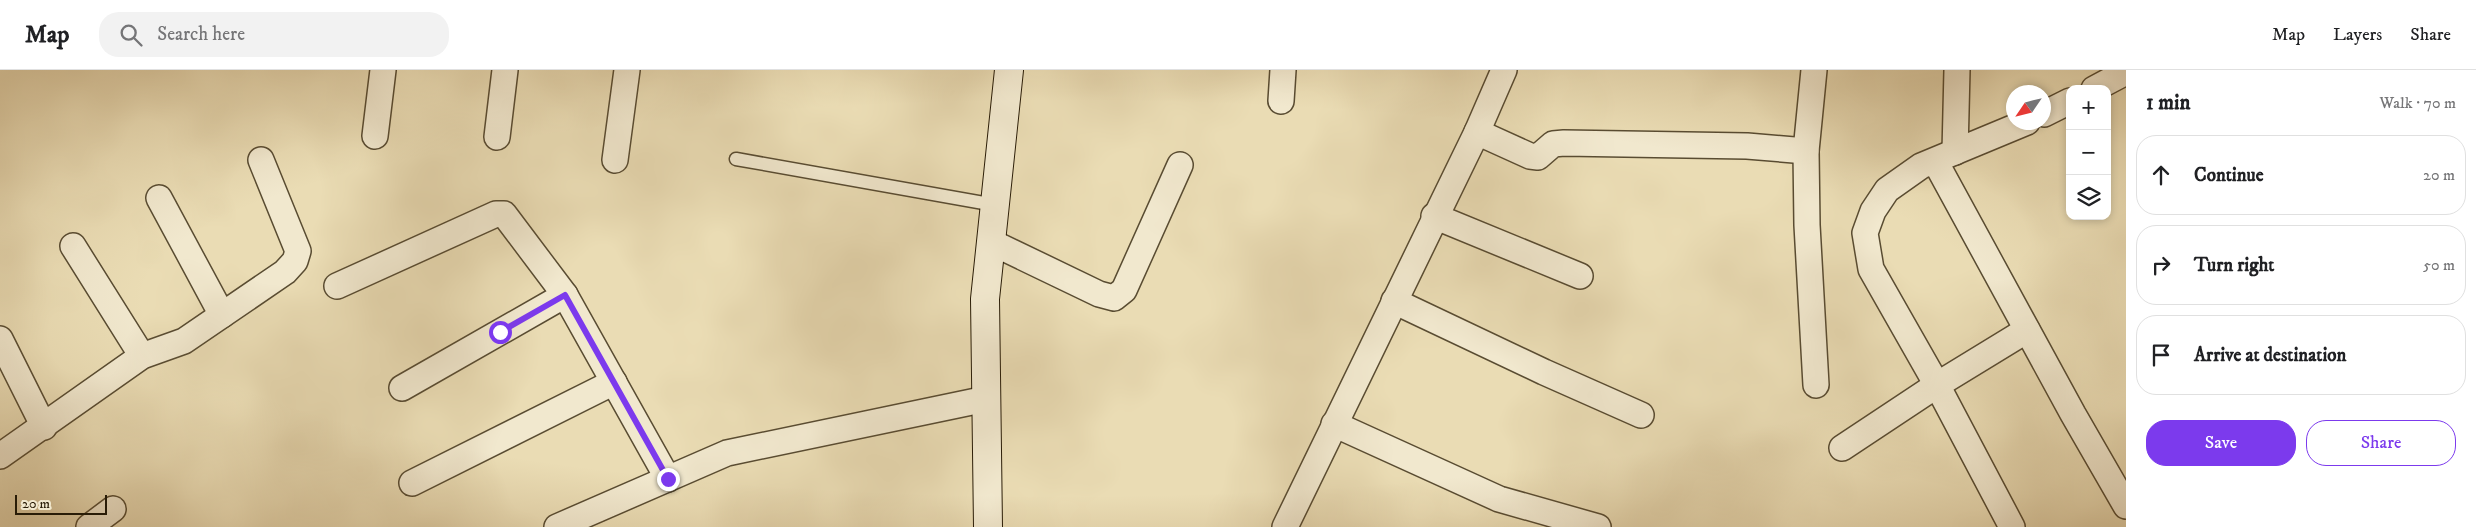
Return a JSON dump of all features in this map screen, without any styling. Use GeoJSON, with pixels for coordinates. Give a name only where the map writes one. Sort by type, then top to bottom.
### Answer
{"type":"FeatureCollection","features":[{"type":"Feature","properties":{"kind":"street"},"geometry":{"type":"LineString","coordinates":[[375,136],[383,70]]}},
{"type":"Feature","properties":{"kind":"street"},"geometry":{"type":"LineString","coordinates":[[497,137],[505,70]]}},
{"type":"Feature","properties":{"kind":"street"},"geometry":{"type":"LineString","coordinates":[[615,160],[628,70]]}},
{"type":"Feature","properties":{"kind":"street"},"geometry":{"type":"LineString","coordinates":[[988,527],[985,299],[1009,70]]}},
{"type":"Feature","properties":{"kind":"street"},"geometry":{"type":"LineString","coordinates":[[1281,101],[1283,70]]}},
{"type":"Feature","properties":{"kind":"street"},"geometry":{"type":"LineString","coordinates":[[1286,527],[1434,216],[1477,132],[1504,70]]}},
{"type":"Feature","properties":{"kind":"street"},"geometry":{"type":"LineString","coordinates":[[1814,70],[1806,151],[1806,225],[1816,385]]}},
{"type":"Feature","properties":{"kind":"street"},"geometry":{"type":"LineString","coordinates":[[1957,70],[1945,157],[2027,330],[2126,506]]}},
{"type":"Feature","properties":{"kind":"street"},"geometry":{"type":"LineString","coordinates":[[2099,81],[2126,72]]}},
{"type":"Feature","properties":{"kind":"street"},"geometry":{"type":"LineString","coordinates":[[2051,110],[2066,103]]}},
{"type":"Feature","properties":{"kind":"street"},"geometry":{"type":"LineString","coordinates":[[2008,130],[1921,166],[1887,190],[1873,211],[1865,234],[1871,269],[1937,385],[2012,527]]}},
{"type":"Feature","properties":{"kind":"street"},"geometry":{"type":"LineString","coordinates":[[1477,132],[1530,156],[1538,157],[1553,144],[1564,143],[1747,146],[1806,151]]}},
{"type":"Feature","properties":{"kind":"street"},"geometry":{"type":"LineString","coordinates":[[0,456],[44,427],[142,356],[184,341],[286,272],[295,261],[298,251],[261,160]]}},
{"type":"Feature","properties":{"kind":"street"},"geometry":{"type":"LineString","coordinates":[[991,242],[1099,294],[1114,298],[1124,290],[1180,165]]}},
{"type":"Feature","properties":{"kind":"street"},"geometry":{"type":"LineString","coordinates":[[159,198],[222,315]]}},
{"type":"Feature","properties":{"kind":"street"},"geometry":{"type":"LineString","coordinates":[[337,286],[496,214],[504,214],[565,295],[668,479]]}},
{"type":"Feature","properties":{"kind":"street"},"geometry":{"type":"LineString","coordinates":[[1434,216],[1580,276]]}},
{"type":"Feature","properties":{"kind":"street"},"geometry":{"type":"LineString","coordinates":[[73,246],[142,356]]}},
{"type":"Feature","properties":{"kind":"street"},"geometry":{"type":"LineString","coordinates":[[402,388],[565,295]]}},
{"type":"Feature","properties":{"kind":"street"},"geometry":{"type":"LineString","coordinates":[[1394,301],[1536,368],[1641,414]]}},
{"type":"Feature","properties":{"kind":"street"},"geometry":{"type":"LineString","coordinates":[[1842,448],[1937,385],[2027,330]]}},
{"type":"Feature","properties":{"kind":"street"},"geometry":{"type":"LineString","coordinates":[[0,339],[44,427]]}},
{"type":"Feature","properties":{"kind":"street"},"geometry":{"type":"LineString","coordinates":[[412,483],[614,382]]}},
{"type":"Feature","properties":{"kind":"street"},"geometry":{"type":"LineString","coordinates":[[557,527],[727,453],[986,399]]}},
{"type":"Feature","properties":{"kind":"street"},"geometry":{"type":"LineString","coordinates":[[1334,424],[1499,498],[1598,527]]}},
{"type":"Feature","properties":{"kind":"street"},"geometry":{"type":"LineString","coordinates":[[89,527],[113,509]]}},
{"type":"Feature","properties":{"kind":"lane"},"geometry":{"type":"LineString","coordinates":[[736,159],[995,205]]}},
{"type":"Feature","properties":{"kind":"route"},"geometry":{"type":"LineString","coordinates":[[500,332],[565,295],[668,479]]}}]}
